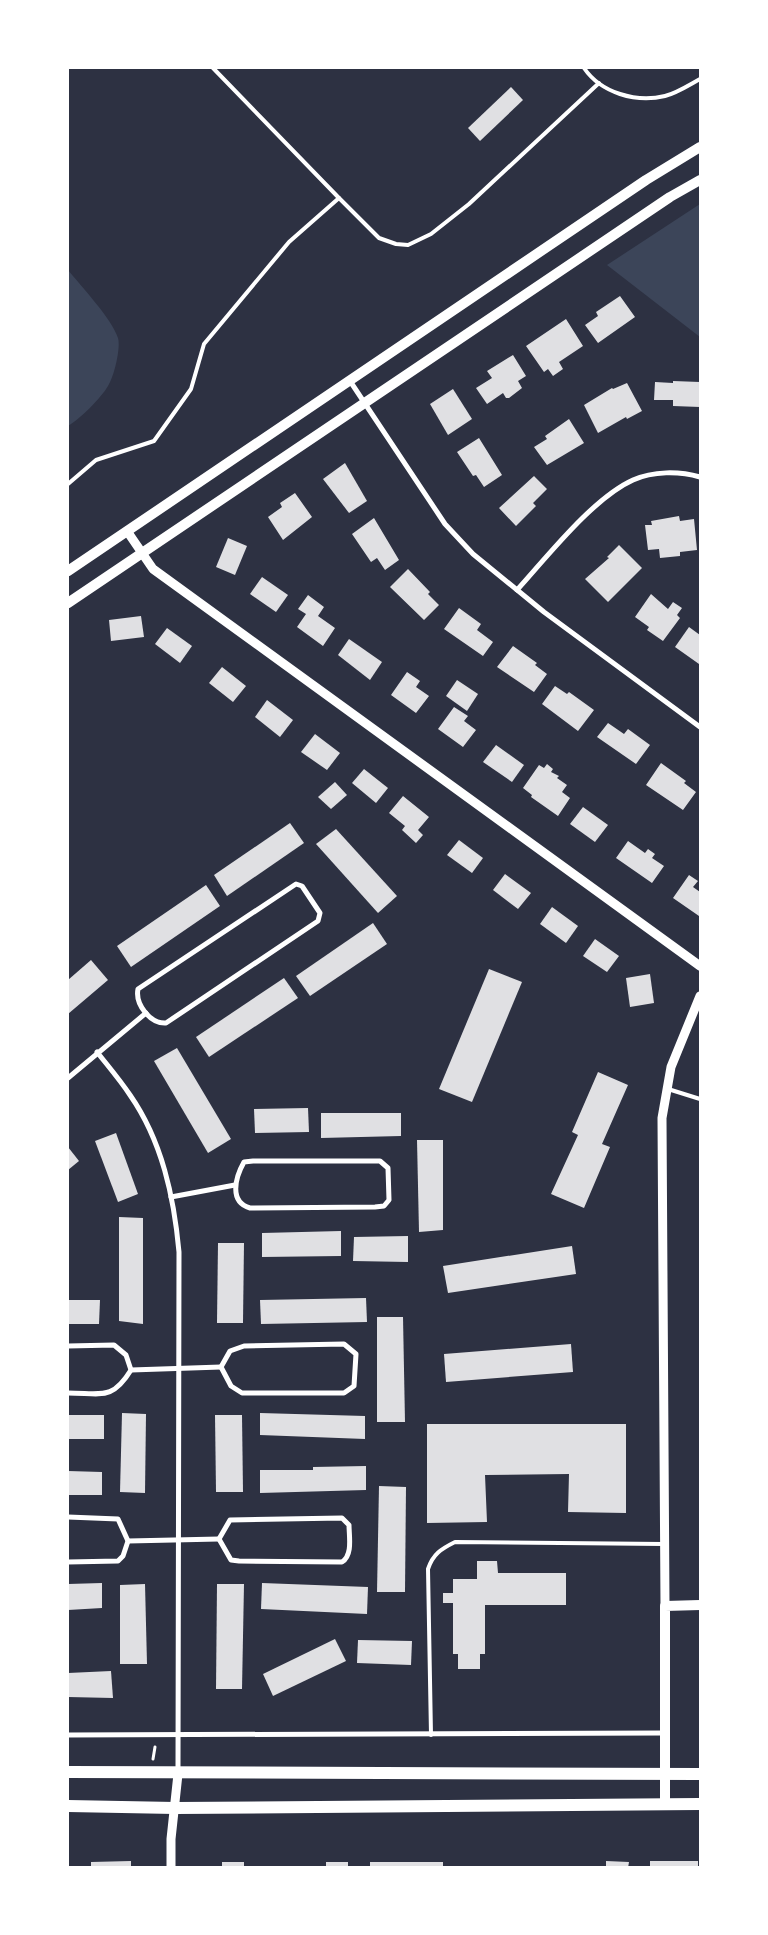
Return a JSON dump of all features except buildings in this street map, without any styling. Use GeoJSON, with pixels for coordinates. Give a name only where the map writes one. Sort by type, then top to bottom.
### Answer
{"type":"FeatureCollection","features":[{"type":"Feature","properties":{"kind":"main road"},"geometry":{"type":"LineString","coordinates":[[68,571],[646,180],[700,147]]}},
{"type":"Feature","properties":{"kind":"main road"},"geometry":{"type":"LineString","coordinates":[[68,603],[670,197],[700,180]]}},
{"type":"Feature","properties":{"kind":"main road"},"geometry":{"type":"LineString","coordinates":[[665,1804],[665,1606],[700,1605]]}},
{"type":"Feature","properties":{"kind":"main road"},"geometry":{"type":"LineString","coordinates":[[68,1772],[178,1774],[700,1774]]}},
{"type":"Feature","properties":{"kind":"main road"},"geometry":{"type":"LineString","coordinates":[[68,1806],[175,1808],[700,1804]]}},
{"type":"Feature","properties":{"kind":"street"},"geometry":{"type":"LineString","coordinates":[[350,381],[445,524],[473,554],[517,590],[700,727]]}},
{"type":"Feature","properties":{"kind":"street"},"geometry":{"type":"LineString","coordinates":[[517,590],[567,534],[620,488],[634,480],[664,473],[700,477]]}},
{"type":"Feature","properties":{"kind":"street"},"geometry":{"type":"LineString","coordinates":[[127,531],[153,569],[700,966]]}},
{"type":"Feature","properties":{"kind":"street"},"geometry":{"type":"LineString","coordinates":[[291,886],[302,886],[320,913],[318,921],[166,1023],[159,1023],[146,1013],[138,1000],[138,989],[291,886]]}},
{"type":"Feature","properties":{"kind":"street"},"geometry":{"type":"LineString","coordinates":[[665,1606],[662,1118],[671,1067],[700,996]]}},
{"type":"Feature","properties":{"kind":"street"},"geometry":{"type":"LineString","coordinates":[[68,1078],[146,1013]]}},
{"type":"Feature","properties":{"kind":"street"},"geometry":{"type":"LineString","coordinates":[[97,1052],[131,1096],[145,1120],[160,1155],[171,1197],[179,1252],[178,1774],[171,1839],[171,1868]]}},
{"type":"Feature","properties":{"kind":"street"},"geometry":{"type":"LineString","coordinates":[[380,1161],[388,1168],[389,1200],[384,1206],[375,1207],[250,1208],[238,1202],[235,1185],[244,1162],[380,1161]]}},
{"type":"Feature","properties":{"kind":"street"},"geometry":{"type":"LineString","coordinates":[[171,1197],[235,1185]]}},
{"type":"Feature","properties":{"kind":"street"},"geometry":{"type":"LineString","coordinates":[[344,1344],[356,1354],[354,1386],[344,1393],[242,1393],[231,1386],[221,1367],[230,1351],[244,1346],[344,1344]]}},
{"type":"Feature","properties":{"kind":"street"},"geometry":{"type":"LineString","coordinates":[[68,1346],[114,1345],[126,1355],[132,1370]]}},
{"type":"Feature","properties":{"kind":"street"},"geometry":{"type":"LineString","coordinates":[[132,1370],[178,1370],[221,1367]]}},
{"type":"Feature","properties":{"kind":"street"},"geometry":{"type":"LineString","coordinates":[[68,1393],[114,1392],[122,1386],[132,1370]]}},
{"type":"Feature","properties":{"kind":"street"},"geometry":{"type":"LineString","coordinates":[[68,1517],[118,1519],[128,1541],[123,1556],[118,1561],[68,1562]]}},
{"type":"Feature","properties":{"kind":"street"},"geometry":{"type":"LineString","coordinates":[[342,1518],[349,1525],[349,1553],[342,1562],[239,1561],[231,1560],[219,1539],[230,1520],[342,1518]]}},
{"type":"Feature","properties":{"kind":"street"},"geometry":{"type":"LineString","coordinates":[[128,1541],[219,1539]]}},
{"type":"Feature","properties":{"kind":"street"},"geometry":{"type":"LineString","coordinates":[[68,1735],[665,1733]]}},
{"type":"Feature","properties":{"kind":"lane"},"geometry":{"type":"LineString","coordinates":[[213,68],[379,238],[396,244],[408,244],[431,234],[469,204],[599,83]]}},
{"type":"Feature","properties":{"kind":"lane"},"geometry":{"type":"LineString","coordinates":[[584,68],[609,90],[642,100],[666,96],[700,79]]}},
{"type":"Feature","properties":{"kind":"lane"},"geometry":{"type":"LineString","coordinates":[[68,484],[96,460],[154,441],[191,389],[204,344],[289,242],[339,198]]}},
{"type":"Feature","properties":{"kind":"lane"},"geometry":{"type":"LineString","coordinates":[[666,1088],[700,1099]]}},
{"type":"Feature","properties":{"kind":"lane"},"geometry":{"type":"LineString","coordinates":[[431,1735],[428,1570],[432,1558],[442,1548],[455,1542],[664,1544]]}},
{"type":"Feature","properties":{"kind":"path"},"geometry":{"type":"LineString","coordinates":[[153,1761],[154,1747]]}},
{"type":"Feature","properties":{"kind":"shaded area"},"geometry":{"type":"Polygon","coordinates":[[[700,204],[700,337],[607,265],[700,204]]]}},
{"type":"Feature","properties":{"kind":"shaded area"},"geometry":{"type":"Polygon","coordinates":[[[68,270],[96,303],[115,330],[119,348],[113,376],[108,386],[90,408],[68,426],[68,270]]]}}]}
